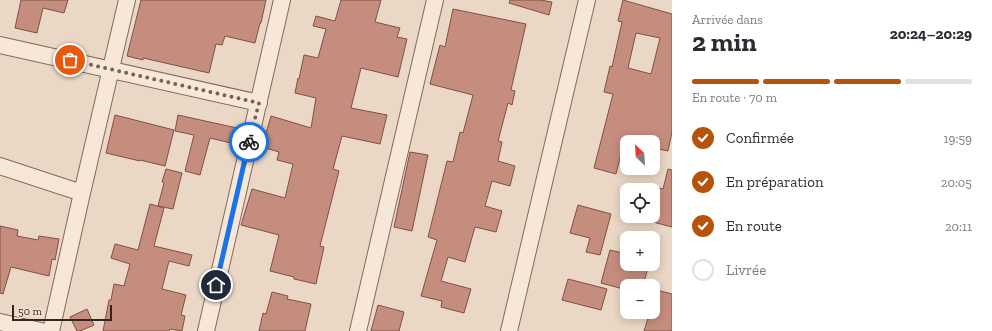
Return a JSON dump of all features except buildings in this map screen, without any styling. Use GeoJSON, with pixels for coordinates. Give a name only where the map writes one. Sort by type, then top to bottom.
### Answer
{"type":"FeatureCollection","features":[{"type":"Feature","properties":{"kind":"street"},"geometry":{"type":"LineString","coordinates":[[51,331],[127,0]]}},
{"type":"Feature","properties":{"kind":"street"},"geometry":{"type":"LineString","coordinates":[[206,331],[282,0]]}},
{"type":"Feature","properties":{"kind":"street"},"geometry":{"type":"LineString","coordinates":[[358,331],[435,0]]}},
{"type":"Feature","properties":{"kind":"street"},"geometry":{"type":"LineString","coordinates":[[509,331],[587,0]]}},
{"type":"Feature","properties":{"kind":"street"},"geometry":{"type":"LineString","coordinates":[[0,45],[259,103]]}},
{"type":"Feature","properties":{"kind":"street"},"geometry":{"type":"LineString","coordinates":[[0,166],[82,193]]}},
{"type":"Feature","properties":{"kind":"street"},"geometry":{"type":"LineString","coordinates":[[0,322],[41,331]]}},
{"type":"Feature","properties":{"kind":"way so far"},"geometry":{"type":"LineString","coordinates":[[70,60],[259,103],[249,142]]}},
{"type":"Feature","properties":{"kind":"route"},"geometry":{"type":"LineString","coordinates":[[216,285],[249,142]]}}]}
